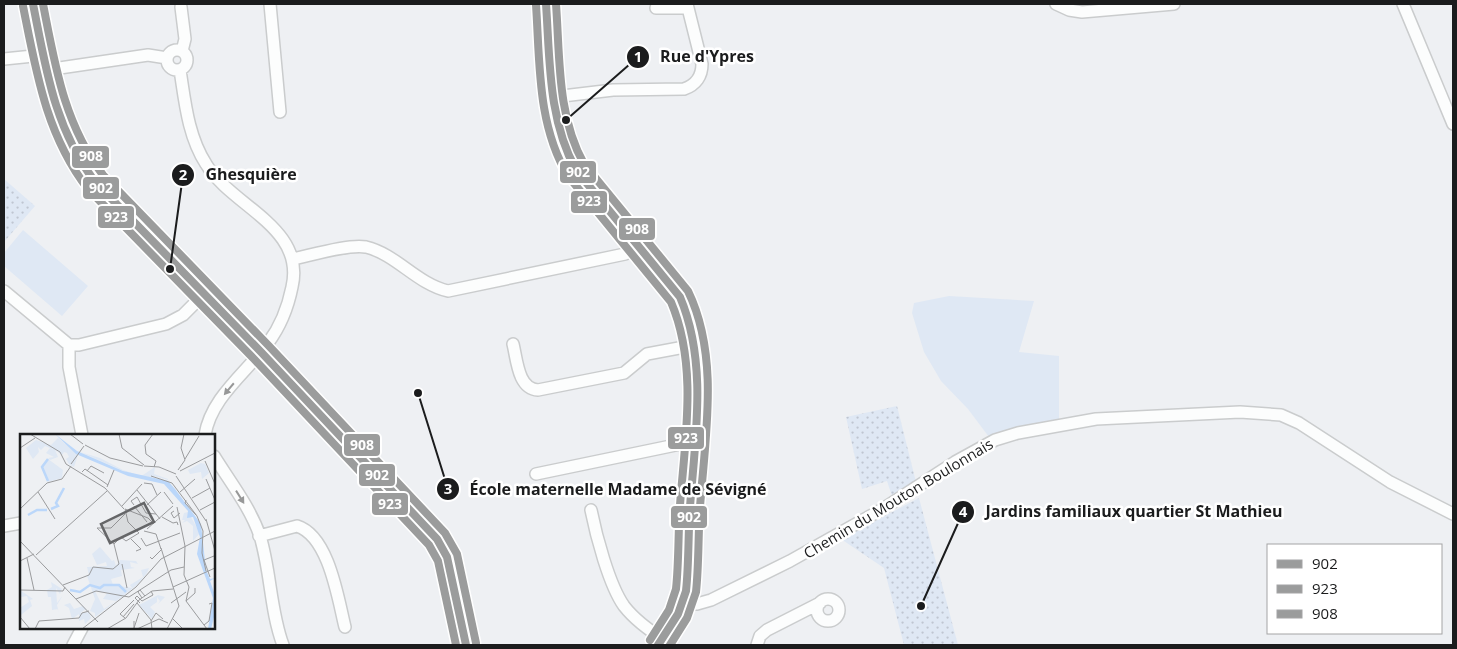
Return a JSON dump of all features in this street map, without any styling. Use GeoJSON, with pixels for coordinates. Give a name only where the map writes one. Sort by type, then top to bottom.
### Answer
{"type":"FeatureCollection","features":[{"type":"Feature","properties":{"kind":"main road"},"geometry":{"type":"LineString","coordinates":[[546,4],[554,97],[561,141],[572,164],[683,302],[692,323],[695,345],[695,440],[687,582],[683,603],[660,642]]}},
{"type":"Feature","properties":{"kind":"street"},"geometry":{"type":"LineString","coordinates":[[34,4],[46,70],[61,126],[82,165],[101,188],[261,352],[437,539],[447,557],[466,645]]}},
{"type":"Feature","properties":{"kind":"street"},"geometry":{"type":"LineString","coordinates":[[270,4],[280,112]]}},
{"type":"Feature","properties":{"kind":"street"},"geometry":{"type":"LineString","coordinates":[[1056,4],[1069,10],[1082,12],[1174,4]]}},
{"type":"Feature","properties":{"kind":"street"},"geometry":{"type":"LineString","coordinates":[[1403,4],[1453,124]]}},
{"type":"Feature","properties":{"kind":"street"},"geometry":{"type":"LineString","coordinates":[[554,97],[613,90],[684,89],[693,86],[701,74],[702,64],[688,6],[656,8]]}},
{"type":"Feature","properties":{"kind":"street"},"geometry":{"type":"LineString","coordinates":[[180,70],[185,66],[187,60],[182,51],[184,39],[181,7]]}},
{"type":"Feature","properties":{"kind":"street"},"geometry":{"type":"LineString","coordinates":[[167,58],[173,51],[182,51]]}},
{"type":"Feature","properties":{"kind":"street"},"geometry":{"type":"LineString","coordinates":[[4,59],[43,55]]}},
{"type":"Feature","properties":{"kind":"street"},"geometry":{"type":"LineString","coordinates":[[46,70],[148,55],[167,58]]}},
{"type":"Feature","properties":{"kind":"street"},"geometry":{"type":"LineString","coordinates":[[167,58],[170,67],[180,70]]}},
{"type":"Feature","properties":{"kind":"street"},"geometry":{"type":"LineString","coordinates":[[180,70],[190,126],[204,162],[219,180],[282,236],[289,246],[293,259],[293,287],[275,333],[220,400],[211,416],[205,434]]}},
{"type":"Feature","properties":{"kind":"street"},"geometry":{"type":"LineString","coordinates":[[293,259],[347,248],[365,247],[378,252],[430,284],[448,291],[625,254],[639,247]]}},
{"type":"Feature","properties":{"kind":"street"},"geometry":{"type":"LineString","coordinates":[[4,291],[68,345],[79,345],[166,324],[183,315],[204,294]]}},
{"type":"Feature","properties":{"kind":"street"},"geometry":{"type":"LineString","coordinates":[[513,344],[524,383],[530,388],[538,390],[624,373],[647,354],[695,345]]}},
{"type":"Feature","properties":{"kind":"street"},"geometry":{"type":"LineString","coordinates":[[68,345],[69,367],[82,434]]}},
{"type":"Feature","properties":{"kind":"street","name":"Chemin du Mouton Boulonnais"},"geometry":{"type":"LineString","coordinates":[[683,603],[697,604],[712,600],[790,561],[881,510],[955,462],[996,440],[1018,433],[1096,419],[1240,412],[1280,415],[1299,423],[1390,482],[1453,514]]}},
{"type":"Feature","properties":{"kind":"street"},"geometry":{"type":"LineString","coordinates":[[536,474],[695,440]]}},
{"type":"Feature","properties":{"kind":"street"},"geometry":{"type":"LineString","coordinates":[[215,458],[250,513],[259,536],[272,608],[283,645]]}},
{"type":"Feature","properties":{"kind":"street"},"geometry":{"type":"LineString","coordinates":[[591,510],[596,532],[620,600],[635,618],[660,642]]}},
{"type":"Feature","properties":{"kind":"street"},"geometry":{"type":"LineString","coordinates":[[4,526],[20,523]]}},
{"type":"Feature","properties":{"kind":"street"},"geometry":{"type":"LineString","coordinates":[[259,536],[297,526],[304,529],[327,557],[346,627]]}},
{"type":"Feature","properties":{"kind":"street"},"geometry":{"type":"LineString","coordinates":[[757,645],[760,636],[767,630],[820,603]]}},
{"type":"Feature","properties":{"kind":"street"},"geometry":{"type":"LineString","coordinates":[[73,645],[81,629]]}},
{"type":"Feature","properties":{"kind":"shaded area"},"geometry":{"type":"Polygon","coordinates":[[[4,179],[35,206],[4,242],[4,179]]]}},
{"type":"Feature","properties":{"kind":"shaded area"},"geometry":{"type":"Polygon","coordinates":[[[23,230],[88,286],[62,316],[4,266],[4,253],[23,230]]]}},
{"type":"Feature","properties":{"kind":"shaded area"},"geometry":{"type":"Polygon","coordinates":[[[949,296],[1034,301],[1019,352],[1059,356],[1059,423],[989,437],[968,409],[941,381],[924,352],[912,313],[914,303],[949,296]]]}},
{"type":"Feature","properties":{"kind":"shaded area"},"geometry":{"type":"Polygon","coordinates":[[[897,406],[916,482],[893,499],[887,481],[862,489],[846,417],[897,406]]]}},
{"type":"Feature","properties":{"kind":"shaded area"},"geometry":{"type":"Polygon","coordinates":[[[919,498],[958,645],[904,645],[884,568],[841,539],[919,498]]]}},
{"type":"Feature","properties":{"kind":"transit line","name":"902"},"geometry":{"type":"LineString","coordinates":[[33,4],[42,52],[61,119],[81,161],[95,182],[261,352],[437,539],[447,557],[466,645]]}},
{"type":"Feature","properties":{"kind":"transit line","name":"908"},"geometry":{"type":"LineString","coordinates":[[43,4],[63,93],[70,115],[90,156],[103,175],[268,345],[445,533],[457,554],[476,643]]}},
{"type":"Feature","properties":{"kind":"transit line","name":"902"},"geometry":{"type":"LineString","coordinates":[[546,4],[552,89],[555,110],[567,151],[576,170],[680,297],[689,322],[694,348],[697,374],[697,401],[686,591],[678,614],[658,645]]}},
{"type":"Feature","properties":{"kind":"transit line","name":"908"},"geometry":{"type":"LineString","coordinates":[[556,4],[561,86],[564,107],[575,146],[584,164],[688,291],[698,316],[704,343],[708,398],[696,592],[687,618],[670,645]]}},
{"type":"Feature","properties":{"kind":"transit line","name":"923"},"geometry":{"type":"LineString","coordinates":[[536,5],[545,115],[550,136],[558,156],[568,176],[671,302],[679,326],[684,351],[688,402],[676,589],[669,610],[650,640]]}},
{"type":"Feature","properties":{"kind":"transit line","name":"923"},"geometry":{"type":"LineString","coordinates":[[23,6],[38,78],[52,125],[62,147],[88,189],[254,359],[429,545],[438,561],[456,645]]}},
{"type":"Feature","properties":{"kind":"place","name":"Rue d'Ypres"},"geometry":{"type":"Point","coordinates":[566,120]}},
{"type":"Feature","properties":{"kind":"place","name":"Ghesquière"},"geometry":{"type":"Point","coordinates":[170,269]}},
{"type":"Feature","properties":{"kind":"place","name":"École maternelle Madame de Sévigné"},"geometry":{"type":"Point","coordinates":[418,393]}},
{"type":"Feature","properties":{"kind":"place","name":"Jardins familiaux quartier St Mathieu"},"geometry":{"type":"Point","coordinates":[921,606]}}]}
